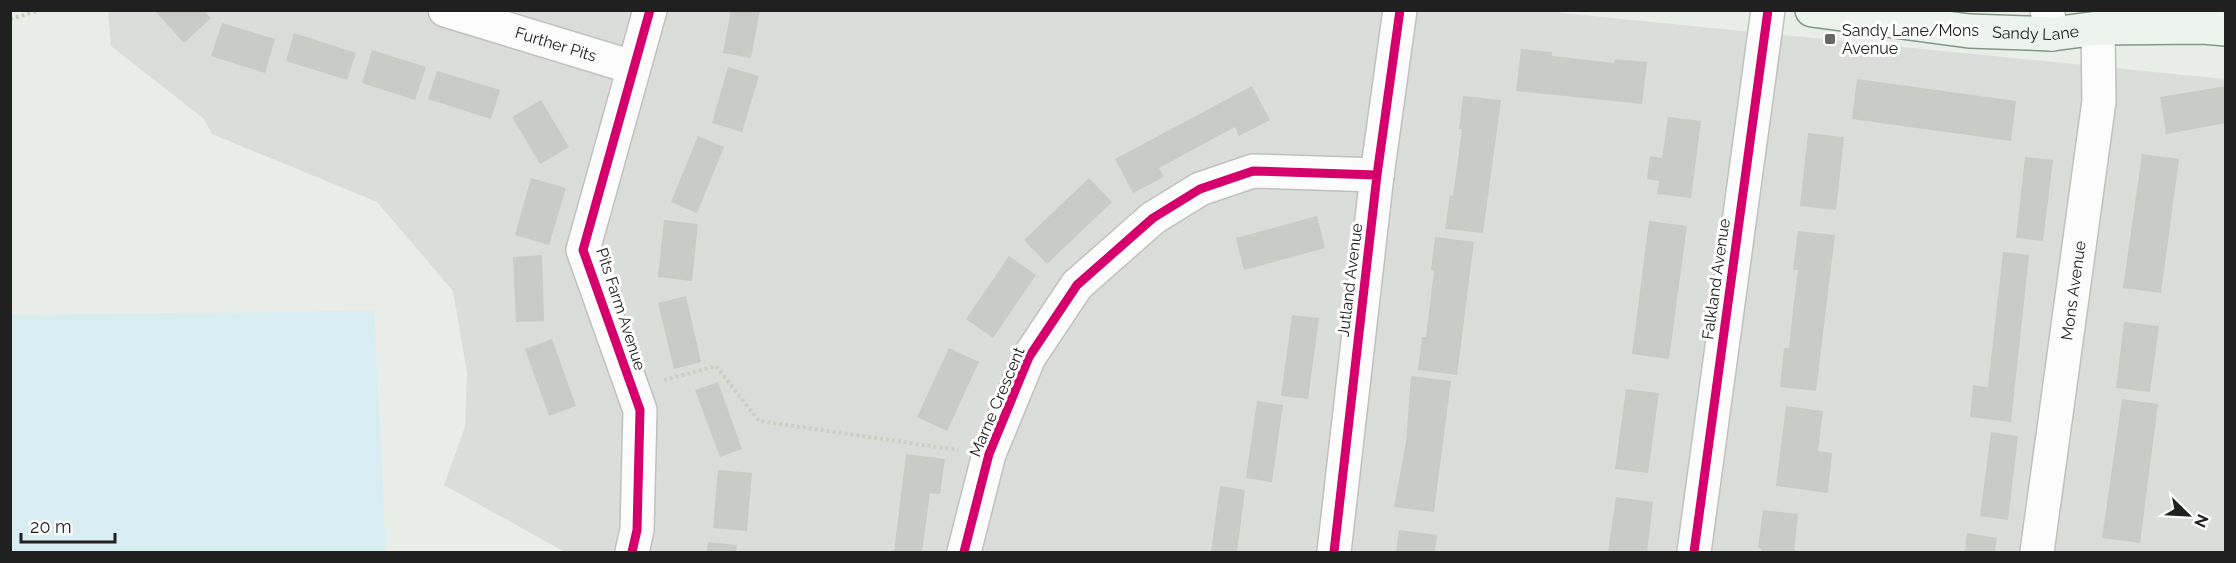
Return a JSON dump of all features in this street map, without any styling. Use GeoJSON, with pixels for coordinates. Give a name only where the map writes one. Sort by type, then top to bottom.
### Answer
{"type":"FeatureCollection","features":[{"type":"Feature","properties":{"kind":"main road","name":"Sandy Lane"},"geometry":{"type":"LineString","coordinates":[[1812,10],[1968,31],[2050,22],[2098,28],[2203,27],[2226,29]]}},
{"type":"Feature","properties":{"kind":"street","name":"Further Pits"},"geometry":{"type":"LineString","coordinates":[[445,10],[632,67]]}},
{"type":"Feature","properties":{"kind":"street","name":"Pits Farm Avenue"},"geometry":{"type":"LineString","coordinates":[[632,552],[637,530],[640,410],[583,250],[632,67],[650,10]]}},
{"type":"Feature","properties":{"kind":"street","name":"Jutland Avenue"},"geometry":{"type":"LineString","coordinates":[[1334,552],[1377,175],[1400,10]]}},
{"type":"Feature","properties":{"kind":"street","name":"Falkland Avenue"},"geometry":{"type":"LineString","coordinates":[[1694,552],[1768,10]]}},
{"type":"Feature","properties":{"kind":"street","name":"Mons Avenue"},"geometry":{"type":"LineString","coordinates":[[2037,552],[2099,101],[2098,28]]}},
{"type":"Feature","properties":{"kind":"street","name":"Marne Crescent"},"geometry":{"type":"LineString","coordinates":[[964,552],[989,454],[1029,357],[1077,285],[1153,218],[1200,189],[1253,171],[1377,175]]}},
{"type":"Feature","properties":{"kind":"path"},"geometry":{"type":"LineString","coordinates":[[10,19],[41,10]]}},
{"type":"Feature","properties":{"kind":"path"},"geometry":{"type":"LineString","coordinates":[[632,389],[716,366],[759,421],[989,454]]}},
{"type":"Feature","properties":{"kind":"shaded area"},"geometry":{"type":"Polygon","coordinates":[[[1555,10],[1562,13],[2225,79],[2224,552],[565,552],[444,485],[465,427],[467,373],[453,291],[377,202],[212,134],[204,119],[111,46],[108,11],[1555,10]]]}},
{"type":"Feature","properties":{"kind":"shaded area"},"geometry":{"type":"Polygon","coordinates":[[[374,311],[386,552],[11,552],[11,315],[374,311]]]}},
{"type":"Feature","properties":{"kind":"building"},"geometry":{"type":"Polygon","coordinates":[[[154,10],[203,10],[211,18],[184,43],[154,10]]]}},
{"type":"Feature","properties":{"kind":"building"},"geometry":{"type":"Polygon","coordinates":[[[731,10],[760,10],[751,58],[723,53],[731,10]]]}},
{"type":"Feature","properties":{"kind":"building"},"geometry":{"type":"Polygon","coordinates":[[[222,23],[275,39],[265,73],[211,56],[222,23]]]}},
{"type":"Feature","properties":{"kind":"building"},"geometry":{"type":"Polygon","coordinates":[[[294,33],[356,53],[347,80],[286,61],[294,33]]]}},
{"type":"Feature","properties":{"kind":"building"},"geometry":{"type":"Polygon","coordinates":[[[1521,49],[1552,52],[1552,56],[1614,63],[1615,59],[1647,62],[1642,104],[1516,91],[1521,49]]]}},
{"type":"Feature","properties":{"kind":"building"},"geometry":{"type":"Polygon","coordinates":[[[372,50],[426,67],[415,100],[362,83],[372,50]]]}},
{"type":"Feature","properties":{"kind":"building"},"geometry":{"type":"Polygon","coordinates":[[[728,67],[759,76],[742,132],[712,123],[728,67]]]}},
{"type":"Feature","properties":{"kind":"building"},"geometry":{"type":"Polygon","coordinates":[[[437,71],[500,90],[491,119],[428,99],[437,71]]]}},
{"type":"Feature","properties":{"kind":"building"},"geometry":{"type":"Polygon","coordinates":[[[1857,79],[2016,101],[2011,141],[1852,119],[1857,79]]]}},
{"type":"Feature","properties":{"kind":"building"},"geometry":{"type":"Polygon","coordinates":[[[1252,86],[1270,120],[1239,136],[1235,127],[1159,168],[1164,177],[1133,193],[1115,159],[1252,86]]]}},
{"type":"Feature","properties":{"kind":"building"},"geometry":{"type":"Polygon","coordinates":[[[2226,86],[2226,123],[2166,134],[2160,97],[2226,86]]]}},
{"type":"Feature","properties":{"kind":"building"},"geometry":{"type":"Polygon","coordinates":[[[1463,96],[1501,100],[1483,233],[1445,229],[1450,195],[1453,196],[1462,129],[1459,129],[1463,96]]]}},
{"type":"Feature","properties":{"kind":"building"},"geometry":{"type":"Polygon","coordinates":[[[541,100],[569,147],[540,164],[512,117],[541,100]]]}},
{"type":"Feature","properties":{"kind":"building"},"geometry":{"type":"Polygon","coordinates":[[[1668,117],[1701,121],[1691,198],[1657,194],[1659,181],[1647,179],[1650,156],[1662,158],[1668,117]]]}},
{"type":"Feature","properties":{"kind":"building"},"geometry":{"type":"Polygon","coordinates":[[[1808,133],[1844,137],[1836,210],[1800,206],[1808,133]]]}},
{"type":"Feature","properties":{"kind":"building"},"geometry":{"type":"Polygon","coordinates":[[[698,136],[724,147],[697,213],[671,202],[698,136]]]}},
{"type":"Feature","properties":{"kind":"building"},"geometry":{"type":"Polygon","coordinates":[[[2142,154],[2179,159],[2161,293],[2123,288],[2142,154]]]}},
{"type":"Feature","properties":{"kind":"building"},"geometry":{"type":"Polygon","coordinates":[[[2025,157],[2053,160],[2043,241],[2016,238],[2025,157]]]}},
{"type":"Feature","properties":{"kind":"building"},"geometry":{"type":"Polygon","coordinates":[[[531,178],[566,188],[549,245],[515,235],[531,178]]]}},
{"type":"Feature","properties":{"kind":"building"},"geometry":{"type":"Polygon","coordinates":[[[1089,178],[1112,202],[1047,264],[1024,240],[1089,178]]]}},
{"type":"Feature","properties":{"kind":"building"},"geometry":{"type":"Polygon","coordinates":[[[1317,216],[1325,248],[1244,270],[1236,238],[1317,216]]]}},
{"type":"Feature","properties":{"kind":"building"},"geometry":{"type":"Polygon","coordinates":[[[664,220],[698,224],[692,281],[658,277],[664,220]]]}},
{"type":"Feature","properties":{"kind":"building"},"geometry":{"type":"Polygon","coordinates":[[[1649,221],[1687,226],[1669,359],[1632,354],[1649,221]]]}},
{"type":"Feature","properties":{"kind":"building"},"geometry":{"type":"Polygon","coordinates":[[[1798,231],[1835,235],[1816,391],[1780,387],[1784,348],[1789,348],[1798,270],[1793,270],[1798,231]]]}},
{"type":"Feature","properties":{"kind":"building"},"geometry":{"type":"Polygon","coordinates":[[[1435,237],[1474,242],[1457,375],[1418,370],[1422,337],[1426,337],[1434,271],[1431,270],[1435,237]]]}},
{"type":"Feature","properties":{"kind":"building"},"geometry":{"type":"Polygon","coordinates":[[[2003,252],[2029,255],[2011,422],[1970,417],[1973,385],[1988,387],[2003,252]]]}},
{"type":"Feature","properties":{"kind":"building"},"geometry":{"type":"Polygon","coordinates":[[[542,255],[544,321],[516,322],[513,257],[542,255]]]}},
{"type":"Feature","properties":{"kind":"building"},"geometry":{"type":"Polygon","coordinates":[[[1009,256],[1036,275],[993,338],[966,319],[1009,256]]]}},
{"type":"Feature","properties":{"kind":"building"},"geometry":{"type":"Polygon","coordinates":[[[686,296],[701,362],[674,369],[658,303],[686,296]]]}},
{"type":"Feature","properties":{"kind":"building"},"geometry":{"type":"Polygon","coordinates":[[[1292,315],[1319,318],[1308,399],[1281,396],[1292,315]]]}},
{"type":"Feature","properties":{"kind":"building"},"geometry":{"type":"Polygon","coordinates":[[[2124,322],[2159,326],[2150,392],[2116,388],[2124,322]]]}},
{"type":"Feature","properties":{"kind":"building"},"geometry":{"type":"Polygon","coordinates":[[[552,339],[576,406],[549,416],[525,349],[552,339]]]}},
{"type":"Feature","properties":{"kind":"building"},"geometry":{"type":"Polygon","coordinates":[[[949,348],[979,362],[947,431],[917,417],[949,348]]]}},
{"type":"Feature","properties":{"kind":"building"},"geometry":{"type":"Polygon","coordinates":[[[1411,376],[1451,381],[1434,512],[1394,507],[1406,442],[1411,376]]]}},
{"type":"Feature","properties":{"kind":"building"},"geometry":{"type":"Polygon","coordinates":[[[718,382],[742,449],[720,457],[695,390],[718,382]]]}},
{"type":"Feature","properties":{"kind":"building"},"geometry":{"type":"Polygon","coordinates":[[[1626,389],[1659,393],[1648,473],[1615,469],[1626,389]]]}},
{"type":"Feature","properties":{"kind":"building"},"geometry":{"type":"Polygon","coordinates":[[[2122,399],[2158,404],[2140,543],[2102,538],[2122,399]]]}},
{"type":"Feature","properties":{"kind":"building"},"geometry":{"type":"Polygon","coordinates":[[[1257,401],[1283,405],[1272,482],[1246,478],[1257,401]]]}},
{"type":"Feature","properties":{"kind":"building"},"geometry":{"type":"Polygon","coordinates":[[[1786,406],[1823,411],[1818,451],[1832,453],[1828,493],[1776,486],[1786,406]]]}},
{"type":"Feature","properties":{"kind":"building"},"geometry":{"type":"Polygon","coordinates":[[[1991,432],[2018,436],[2008,520],[1980,516],[1991,432]]]}},
{"type":"Feature","properties":{"kind":"building"},"geometry":{"type":"Polygon","coordinates":[[[906,454],[945,459],[940,494],[930,493],[922,552],[894,552],[906,454]]]}},
{"type":"Feature","properties":{"kind":"building"},"geometry":{"type":"Polygon","coordinates":[[[718,470],[752,473],[747,531],[713,528],[718,470]]]}},
{"type":"Feature","properties":{"kind":"building"},"geometry":{"type":"Polygon","coordinates":[[[1220,486],[1245,490],[1237,552],[1211,552],[1220,486]]]}},
{"type":"Feature","properties":{"kind":"building"},"geometry":{"type":"Polygon","coordinates":[[[1616,497],[1653,502],[1647,552],[1608,552],[1616,497]]]}},
{"type":"Feature","properties":{"kind":"building"},"geometry":{"type":"Polygon","coordinates":[[[1763,510],[1798,514],[1794,552],[1761,552],[1762,549],[1758,548],[1763,510]]]}},
{"type":"Feature","properties":{"kind":"building"},"geometry":{"type":"Polygon","coordinates":[[[1399,530],[1437,535],[1435,552],[1396,552],[1399,530]]]}},
{"type":"Feature","properties":{"kind":"building"},"geometry":{"type":"Polygon","coordinates":[[[1967,533],[1997,538],[1995,552],[1965,552],[1967,533]]]}},
{"type":"Feature","properties":{"kind":"building"},"geometry":{"type":"Polygon","coordinates":[[[708,542],[737,545],[736,552],[707,552],[708,542]]]}},
{"type":"Feature","properties":{"kind":"cycle path"},"geometry":{"type":"LineString","coordinates":[[632,552],[637,530],[640,410],[583,250],[650,10]]}},
{"type":"Feature","properties":{"kind":"cycle path"},"geometry":{"type":"LineString","coordinates":[[1334,552],[1377,175],[1400,10]]}},
{"type":"Feature","properties":{"kind":"cycle path"},"geometry":{"type":"LineString","coordinates":[[1694,552],[1768,10]]}},
{"type":"Feature","properties":{"kind":"cycle path"},"geometry":{"type":"LineString","coordinates":[[964,552],[989,454],[1029,357],[1077,285],[1153,218],[1200,189],[1253,171],[1377,175]]}},
{"type":"Feature","properties":{"kind":"place","name":"Sandy Lane/Mons Avenue"},"geometry":{"type":"Point","coordinates":[1830,39]}}]}
